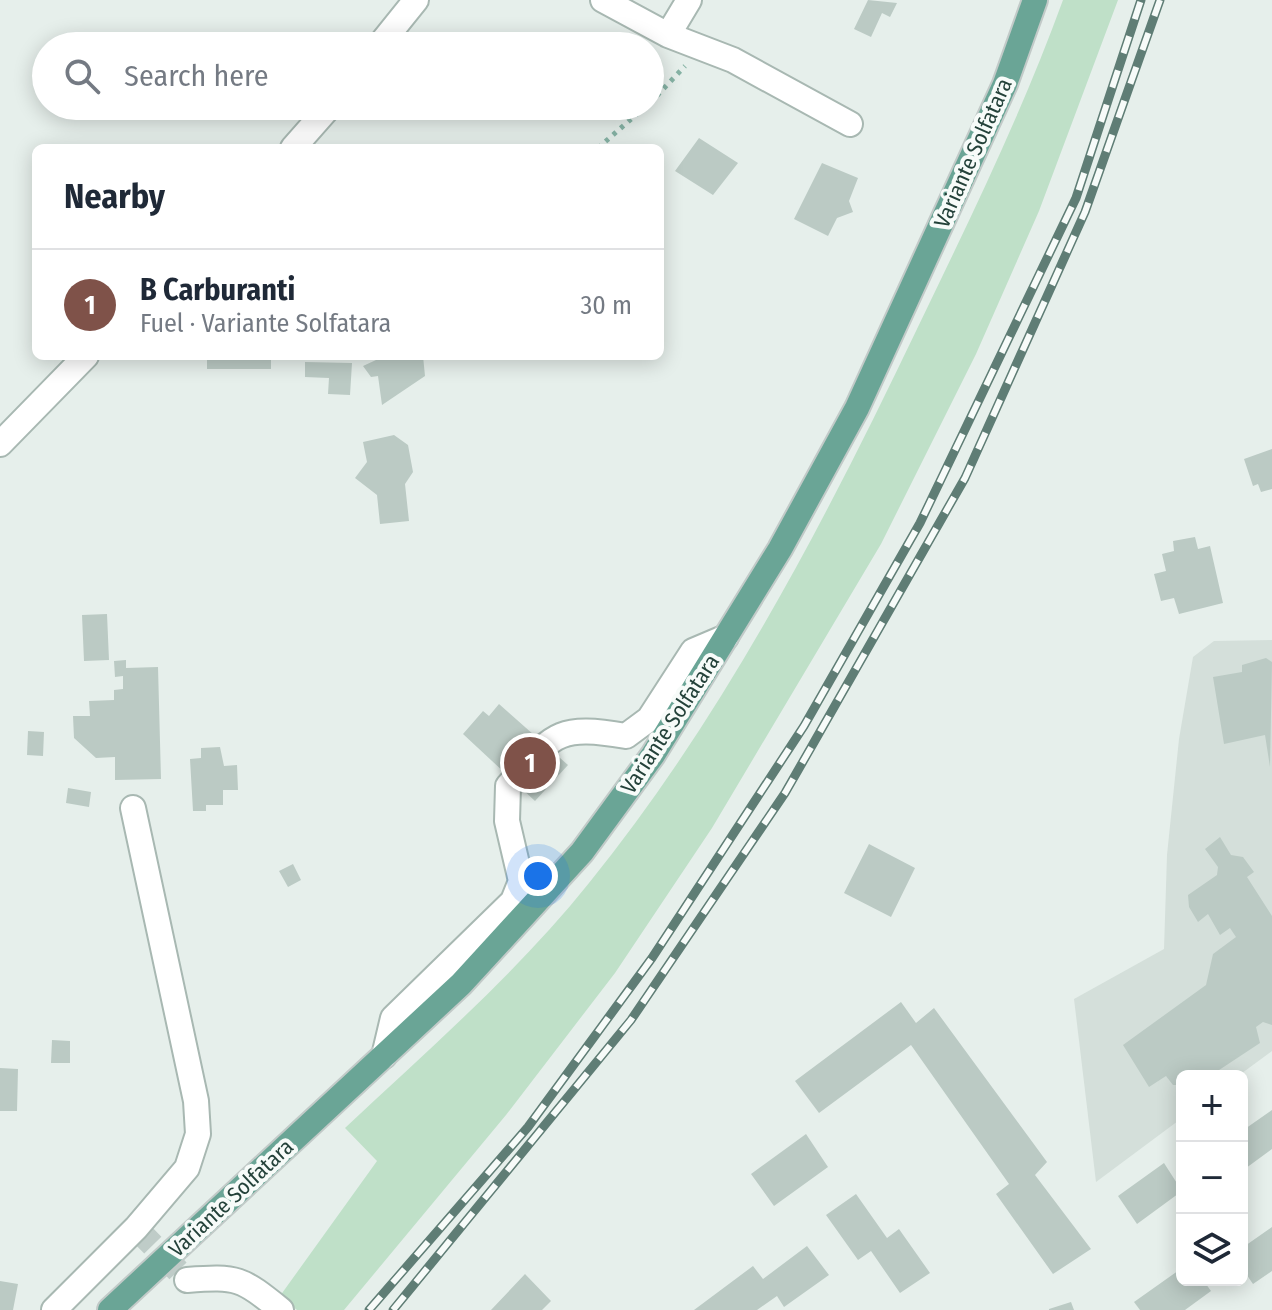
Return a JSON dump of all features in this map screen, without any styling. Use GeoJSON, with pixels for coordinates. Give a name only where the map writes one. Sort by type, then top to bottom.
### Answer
{"type":"FeatureCollection","features":[{"type":"Feature","properties":{"kind":"main road","name":"Variante Solfatara"},"geometry":{"type":"LineString","coordinates":[[110,1310],[461,984],[582,852],[653,755],[780,549],[857,408],[1005,84],[1035,0]]}},
{"type":"Feature","properties":{"kind":"street"},"geometry":{"type":"LineString","coordinates":[[390,32],[416,0]]}},
{"type":"Feature","properties":{"kind":"street"},"geometry":{"type":"LineString","coordinates":[[603,0],[662,32]]}},
{"type":"Feature","properties":{"kind":"street"},"geometry":{"type":"LineString","coordinates":[[668,35],[689,0]]}},
{"type":"Feature","properties":{"kind":"street"},"geometry":{"type":"LineString","coordinates":[[664,33],[733,60],[850,124]]}},
{"type":"Feature","properties":{"kind":"street"},"geometry":{"type":"LineString","coordinates":[[297,144],[318,120]]}},
{"type":"Feature","properties":{"kind":"street"},"geometry":{"type":"LineString","coordinates":[[0,444],[82,360]]}},
{"type":"Feature","properties":{"kind":"street"},"geometry":{"type":"LineString","coordinates":[[384,1056],[393,1018],[513,901],[521,881],[507,821],[508,786],[550,739],[568,731],[626,736],[649,719],[693,651],[726,637]]}},
{"type":"Feature","properties":{"kind":"street"},"geometry":{"type":"LineString","coordinates":[[54,1310],[136,1228],[187,1168],[198,1134],[196,1101],[133,808]]}},
{"type":"Feature","properties":{"kind":"street"},"geometry":{"type":"LineString","coordinates":[[187,1280],[230,1277],[250,1286],[281,1310]]}},
{"type":"Feature","properties":{"kind":"path"},"geometry":{"type":"LineString","coordinates":[[664,87],[702,48]]}},
{"type":"Feature","properties":{"kind":"path"},"geometry":{"type":"LineString","coordinates":[[603,144],[630,120]]}},
{"type":"Feature","properties":{"kind":"shaded area"},"geometry":{"type":"Polygon","coordinates":[[[1272,640],[1272,1051],[1246,1070],[1176,1070],[1176,1122],[1096,1182],[1074,999],[1164,949],[1167,855],[1179,739],[1193,657],[1214,641],[1272,640]]]}},
{"type":"Feature","properties":{"kind":"green space"},"geometry":{"type":"Polygon","coordinates":[[[1063,0],[1118,0],[1039,211],[976,354],[881,544],[712,828],[615,973],[506,1115],[344,1310],[297,1310],[280,1296],[377,1161],[345,1128],[502,979],[589,883],[684,753],[769,615],[846,473],[956,248],[1012,125],[1063,0]]]}},
{"type":"Feature","properties":{"kind":"building"},"geometry":{"type":"Polygon","coordinates":[[[868,0],[897,3],[890,17],[882,13],[871,37],[854,29],[868,0]]]}},
{"type":"Feature","properties":{"kind":"building"},"geometry":{"type":"Polygon","coordinates":[[[699,138],[738,163],[713,195],[675,171],[699,138]]]}},
{"type":"Feature","properties":{"kind":"building"},"geometry":{"type":"Polygon","coordinates":[[[822,163],[858,178],[849,201],[853,212],[837,218],[828,236],[794,219],[822,163]]]}},
{"type":"Feature","properties":{"kind":"building"},"geometry":{"type":"Polygon","coordinates":[[[207,360],[271,360],[271,369],[207,369],[207,360]]]}},
{"type":"Feature","properties":{"kind":"building"},"geometry":{"type":"Polygon","coordinates":[[[376,360],[423,360],[425,376],[382,405],[378,376],[371,377],[363,366],[376,360]]]}},
{"type":"Feature","properties":{"kind":"building"},"geometry":{"type":"Polygon","coordinates":[[[305,362],[352,363],[350,395],[328,394],[329,378],[305,377],[305,362]]]}},
{"type":"Feature","properties":{"kind":"building"},"geometry":{"type":"Polygon","coordinates":[[[394,435],[408,445],[413,472],[405,484],[409,521],[380,524],[377,495],[355,478],[367,462],[363,442],[394,435]]]}},
{"type":"Feature","properties":{"kind":"building"},"geometry":{"type":"Polygon","coordinates":[[[1272,449],[1272,489],[1261,492],[1258,484],[1253,486],[1244,459],[1272,449]]]}},
{"type":"Feature","properties":{"kind":"building"},"geometry":{"type":"Polygon","coordinates":[[[1195,537],[1198,549],[1210,546],[1223,603],[1179,614],[1174,598],[1161,601],[1154,574],[1166,571],[1162,554],[1174,551],[1173,541],[1195,537]]]}},
{"type":"Feature","properties":{"kind":"building"},"geometry":{"type":"Polygon","coordinates":[[[107,614],[109,660],[84,661],[82,615],[107,614]]]}},
{"type":"Feature","properties":{"kind":"building"},"geometry":{"type":"Polygon","coordinates":[[[1266,658],[1272,662],[1270,767],[1265,735],[1224,744],[1213,677],[1242,672],[1242,665],[1266,658]]]}},
{"type":"Feature","properties":{"kind":"building"},"geometry":{"type":"Polygon","coordinates":[[[126,660],[126,668],[158,667],[161,779],[115,780],[115,757],[96,758],[74,738],[73,716],[90,716],[89,701],[114,700],[114,690],[123,689],[123,676],[115,677],[114,661],[126,660]]]}},
{"type":"Feature","properties":{"kind":"building"},"geometry":{"type":"Polygon","coordinates":[[[499,704],[568,765],[535,801],[463,734],[483,711],[489,716],[499,704]]]}},
{"type":"Feature","properties":{"kind":"building"},"geometry":{"type":"Polygon","coordinates":[[[28,731],[44,732],[43,756],[27,755],[28,731]]]}},
{"type":"Feature","properties":{"kind":"building"},"geometry":{"type":"Polygon","coordinates":[[[220,747],[224,766],[237,765],[238,790],[223,790],[223,805],[206,805],[206,811],[193,811],[190,759],[201,758],[201,748],[220,747]]]}},
{"type":"Feature","properties":{"kind":"building"},"geometry":{"type":"Polygon","coordinates":[[[68,788],[91,792],[89,807],[66,803],[68,788]]]}},
{"type":"Feature","properties":{"kind":"building"},"geometry":{"type":"Polygon","coordinates":[[[1220,837],[1231,855],[1243,857],[1254,872],[1247,877],[1272,916],[1272,1025],[1263,1022],[1256,1027],[1260,1043],[1219,1070],[1176,1070],[1176,1085],[1166,1076],[1149,1087],[1123,1045],[1206,985],[1213,954],[1236,937],[1230,928],[1220,935],[1208,914],[1198,922],[1189,907],[1188,895],[1217,875],[1218,867],[1205,849],[1220,837]]]}},
{"type":"Feature","properties":{"kind":"building"},"geometry":{"type":"Polygon","coordinates":[[[869,844],[915,868],[891,917],[844,893],[869,844]]]}},
{"type":"Feature","properties":{"kind":"building"},"geometry":{"type":"Polygon","coordinates":[[[293,864],[301,880],[288,887],[279,871],[293,864]]]}},
{"type":"Feature","properties":{"kind":"building"},"geometry":{"type":"Polygon","coordinates":[[[901,1002],[916,1023],[934,1008],[1047,1162],[1035,1175],[1091,1249],[1053,1274],[996,1194],[1009,1184],[911,1045],[819,1113],[795,1081],[901,1002]]]}},
{"type":"Feature","properties":{"kind":"building"},"geometry":{"type":"Polygon","coordinates":[[[52,1040],[70,1041],[70,1063],[51,1063],[52,1040]]]}},
{"type":"Feature","properties":{"kind":"building"},"geometry":{"type":"Polygon","coordinates":[[[0,1068],[18,1069],[17,1111],[0,1111],[0,1068]]]}},
{"type":"Feature","properties":{"kind":"building"},"geometry":{"type":"Polygon","coordinates":[[[1272,1110],[1272,1149],[1248,1167],[1248,1142],[1248,1127],[1272,1110]]]}},
{"type":"Feature","properties":{"kind":"building"},"geometry":{"type":"Polygon","coordinates":[[[806,1134],[828,1167],[774,1206],[751,1174],[806,1134]]]}},
{"type":"Feature","properties":{"kind":"building"},"geometry":{"type":"Polygon","coordinates":[[[1164,1163],[1176,1182],[1176,1195],[1137,1224],[1118,1196],[1164,1163]]]}},
{"type":"Feature","properties":{"kind":"building"},"geometry":{"type":"Polygon","coordinates":[[[856,1194],[887,1238],[899,1229],[930,1273],[900,1293],[871,1251],[858,1260],[826,1215],[856,1194]]]}},
{"type":"Feature","properties":{"kind":"building"},"geometry":{"type":"Polygon","coordinates":[[[1272,1227],[1272,1271],[1253,1284],[1248,1277],[1248,1244],[1272,1227]]]}},
{"type":"Feature","properties":{"kind":"building"},"geometry":{"type":"Polygon","coordinates":[[[807,1246],[829,1275],[784,1307],[777,1296],[757,1310],[694,1310],[753,1266],[763,1279],[807,1246]]]}},
{"type":"Feature","properties":{"kind":"building"},"geometry":{"type":"Polygon","coordinates":[[[1176,1272],[1176,1286],[1207,1286],[1211,1291],[1185,1310],[1140,1310],[1134,1302],[1176,1272]]]}},
{"type":"Feature","properties":{"kind":"building"},"geometry":{"type":"Polygon","coordinates":[[[525,1274],[551,1301],[542,1310],[491,1310],[525,1274]]]}},
{"type":"Feature","properties":{"kind":"building"},"geometry":{"type":"Polygon","coordinates":[[[0,1281],[18,1284],[13,1310],[0,1310],[0,1281]]]}},
{"type":"Feature","properties":{"kind":"building"},"geometry":{"type":"Polygon","coordinates":[[[1071,1302],[1074,1310],[1049,1310],[1049,1309],[1071,1302]]]}},
{"type":"Feature","properties":{"kind":"tunnel"},"geometry":{"type":"LineString","coordinates":[[136,1228],[187,1280]]}},
{"type":"Feature","properties":{"kind":"railway"},"geometry":{"type":"LineString","coordinates":[[369,1310],[528,1127],[652,958],[804,726],[920,523],[1076,198],[1141,0]]}},
{"type":"Feature","properties":{"kind":"railway"},"geometry":{"type":"LineString","coordinates":[[393,1310],[631,1020],[785,793],[965,478],[1085,212],[1160,0]]}},
{"type":"Feature","properties":{"kind":"place","name":"B Carburanti"},"geometry":{"type":"Point","coordinates":[530,763]}}]}
